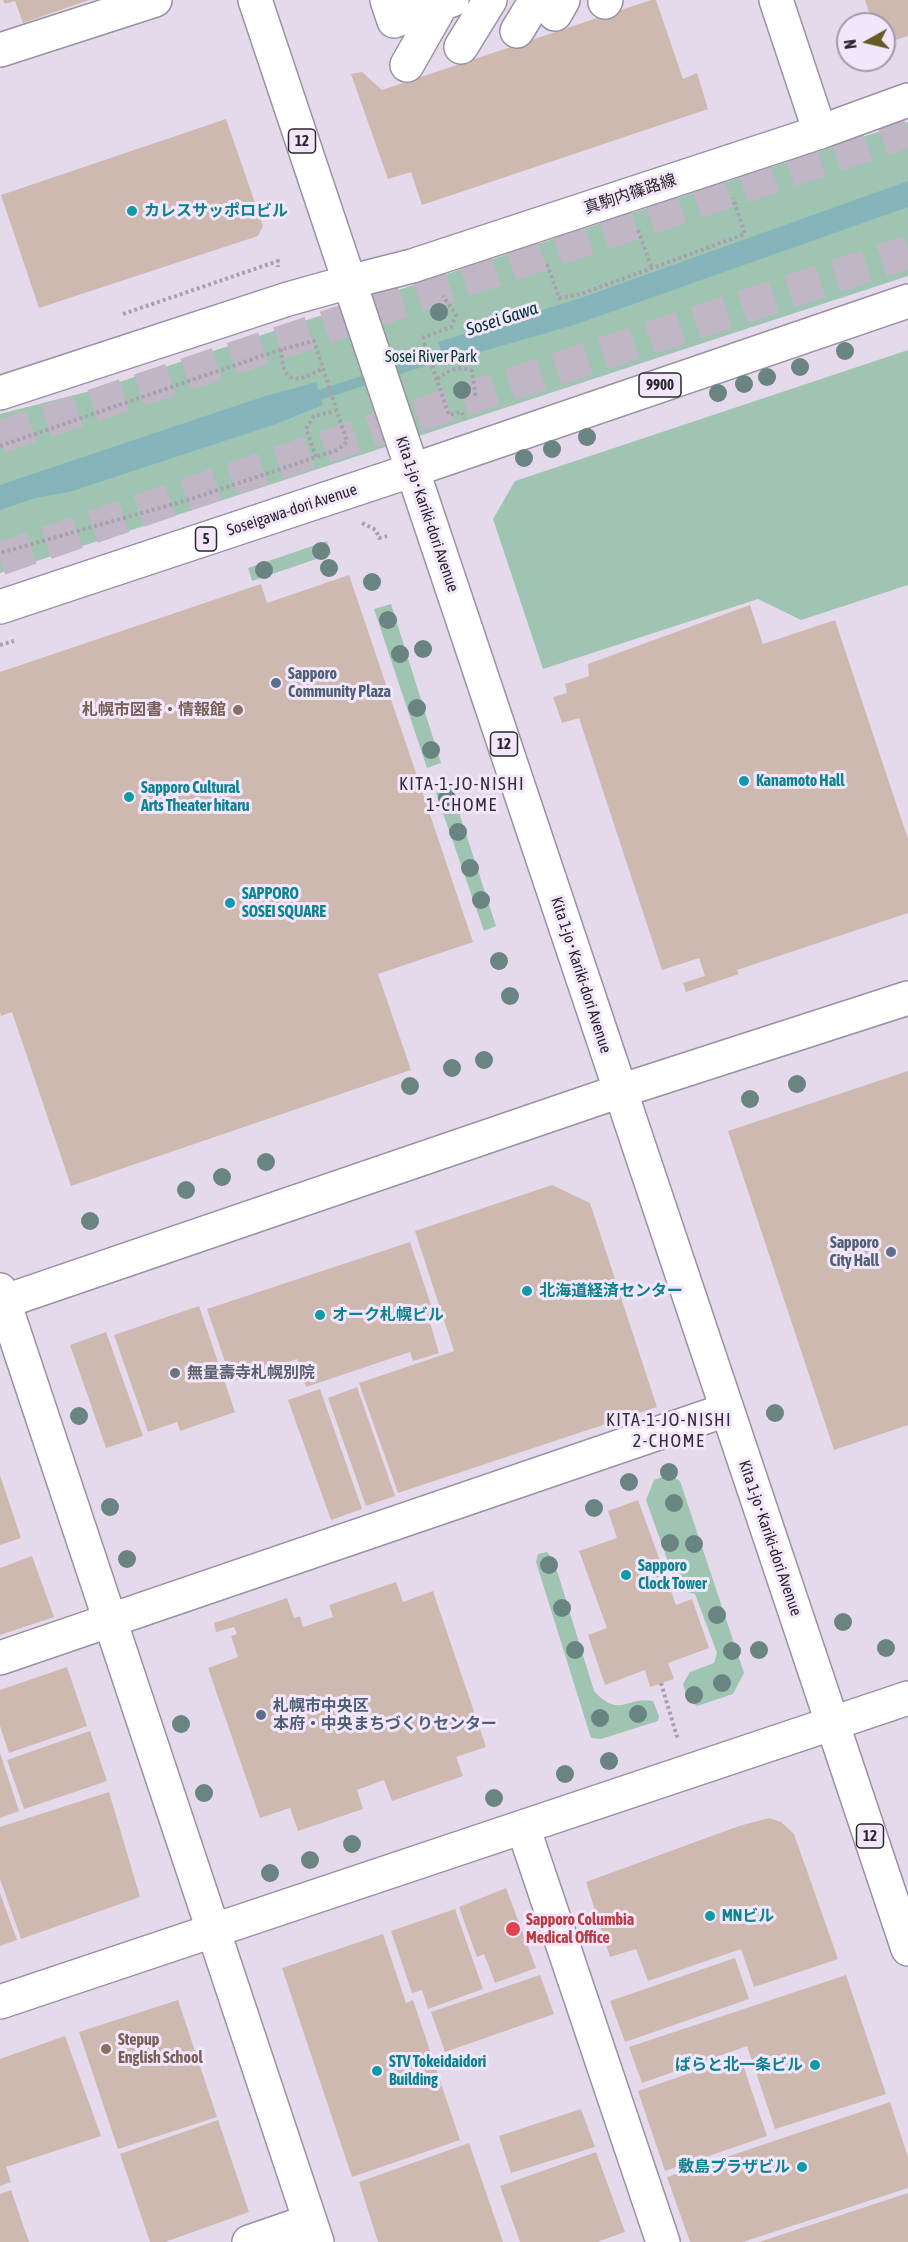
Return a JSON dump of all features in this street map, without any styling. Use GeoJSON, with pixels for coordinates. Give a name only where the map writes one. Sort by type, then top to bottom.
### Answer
{"type":"FeatureCollection","features":[{"type":"Feature","properties":{"kind":"main road"},"geometry":{"type":"LineString","coordinates":[[0,50],[155,0]]}},
{"type":"Feature","properties":{"kind":"main road","name":"Kita 1-jo･Kariki-dori Avenue"},"geometry":{"type":"LineString","coordinates":[[255,0],[908,1949]]}},
{"type":"Feature","properties":{"kind":"main road"},"geometry":{"type":"LineString","coordinates":[[387,0],[394,21],[452,2],[469,40]]}},
{"type":"Feature","properties":{"kind":"main road"},"geometry":{"type":"LineString","coordinates":[[469,40],[490,0]]}},
{"type":"Feature","properties":{"kind":"main road"},"geometry":{"type":"LineString","coordinates":[[776,0],[820,132]]}},
{"type":"Feature","properties":{"kind":"main road"},"geometry":{"type":"LineString","coordinates":[[469,40],[575,4]]}},
{"type":"Feature","properties":{"kind":"main road","name":"真駒内篠路線"},"geometry":{"type":"LineString","coordinates":[[349,282],[412,266],[820,132],[908,100]]}},
{"type":"Feature","properties":{"kind":"main road"},"geometry":{"type":"LineString","coordinates":[[0,393],[288,299],[349,282]]}},
{"type":"Feature","properties":{"kind":"main road","name":"9900"},"geometry":{"type":"LineString","coordinates":[[413,470],[908,301]]}},
{"type":"Feature","properties":{"kind":"main road","name":"Soseigawa-dori Avenue"},"geometry":{"type":"LineString","coordinates":[[0,607],[413,470]]}},
{"type":"Feature","properties":{"kind":"main road"},"geometry":{"type":"LineString","coordinates":[[249,2242],[314,2232],[1,1298],[620,1091],[908,998]]}},
{"type":"Feature","properties":{"kind":"main road"},"geometry":{"type":"LineString","coordinates":[[0,1658],[726,1410]]}},
{"type":"Feature","properties":{"kind":"main road"},"geometry":{"type":"LineString","coordinates":[[0,2002],[908,1698]]}},
{"type":"Feature","properties":{"kind":"main road"},"geometry":{"type":"LineString","coordinates":[[523,1827],[663,2242]]}},
{"type":"Feature","properties":{"kind":"path"},"geometry":{"type":"LineString","coordinates":[[547,264],[559,298],[581,294],[745,234],[733,198]]}},
{"type":"Feature","properties":{"kind":"path"},"geometry":{"type":"LineString","coordinates":[[638,230],[652,268]]}},
{"type":"Feature","properties":{"kind":"path"},"geometry":{"type":"LineString","coordinates":[[122,315],[278,261],[279,272]]}},
{"type":"Feature","properties":{"kind":"path"},"geometry":{"type":"LineString","coordinates":[[443,296],[456,315],[451,327],[423,340],[449,415],[462,412],[464,420]]}},
{"type":"Feature","properties":{"kind":"path"},"geometry":{"type":"LineString","coordinates":[[0,446],[282,349],[314,341],[346,442],[338,450],[191,499],[0,553]]}},
{"type":"Feature","properties":{"kind":"path"},"geometry":{"type":"LineString","coordinates":[[282,349],[284,372],[290,378],[298,380],[323,368]]}},
{"type":"Feature","properties":{"kind":"path"},"geometry":{"type":"LineString","coordinates":[[437,379],[451,369],[462,367],[472,371],[476,399]]}},
{"type":"Feature","properties":{"kind":"path"},"geometry":{"type":"LineString","coordinates":[[316,457],[306,429],[314,416],[336,409]]}},
{"type":"Feature","properties":{"kind":"path"},"geometry":{"type":"LineString","coordinates":[[362,523],[376,530],[379,538],[387,536]]}},
{"type":"Feature","properties":{"kind":"path"},"geometry":{"type":"LineString","coordinates":[[661,1683],[678,1741]]}},
{"type":"Feature","properties":{"kind":"green space","name":"Sosei River Park"},"geometry":{"type":"Polygon","coordinates":[[[908,122],[908,276],[0,573],[0,414],[98,389],[908,122]]]}},
{"type":"Feature","properties":{"kind":"green space"},"geometry":{"type":"Polygon","coordinates":[[[908,350],[908,585],[801,620],[758,599],[543,669],[493,519],[515,481],[908,350]]]}},
{"type":"Feature","properties":{"kind":"green space"},"geometry":{"type":"Polygon","coordinates":[[[327,541],[331,554],[252,581],[248,568],[327,541]]]}},
{"type":"Feature","properties":{"kind":"green space"},"geometry":{"type":"Polygon","coordinates":[[[391,604],[441,763],[427,768],[374,609],[391,604]]]}},
{"type":"Feature","properties":{"kind":"green space"},"geometry":{"type":"Polygon","coordinates":[[[451,788],[496,926],[484,931],[436,793],[451,788]]]}},
{"type":"Feature","properties":{"kind":"green space"},"geometry":{"type":"Polygon","coordinates":[[[669,1474],[680,1481],[744,1673],[733,1694],[697,1706],[688,1699],[683,1684],[690,1672],[714,1663],[717,1653],[695,1594],[678,1590],[646,1500],[654,1480],[669,1474]]]}},
{"type":"Feature","properties":{"kind":"green space"},"geometry":{"type":"Polygon","coordinates":[[[547,1552],[554,1561],[594,1691],[610,1704],[623,1705],[636,1701],[653,1701],[659,1716],[658,1721],[601,1739],[591,1738],[536,1562],[538,1554],[547,1552]]]}},
{"type":"Feature","properties":{"kind":"shaded area"},"geometry":{"type":"Polygon","coordinates":[[[908,181],[908,207],[574,325],[445,362],[438,342],[578,299],[908,181]]]}},
{"type":"Feature","properties":{"kind":"shaded area"},"geometry":{"type":"Polygon","coordinates":[[[316,382],[323,405],[276,424],[69,492],[35,498],[0,510],[0,485],[259,398],[316,382]]]}},
{"type":"Feature","properties":{"kind":"building"},"geometry":{"type":"Polygon","coordinates":[[[3,0],[89,0],[23,23],[15,1],[5,4],[3,0]]]}},
{"type":"Feature","properties":{"kind":"building"},"geometry":{"type":"Polygon","coordinates":[[[656,0],[683,79],[697,73],[708,109],[422,205],[411,172],[388,179],[351,74],[362,72],[382,90],[656,0]]]}},
{"type":"Feature","properties":{"kind":"building"},"geometry":{"type":"Polygon","coordinates":[[[865,0],[908,0],[908,36],[896,40],[896,12],[869,12],[865,0]]]}},
{"type":"Feature","properties":{"kind":"building","name":"カレスサッポロビル"},"geometry":{"type":"Polygon","coordinates":[[[226,119],[263,226],[258,236],[39,308],[1,195],[226,119]]]}},
{"type":"Feature","properties":{"kind":"building","name":"SAPPORO SOSEI SQUARE"},"geometry":{"type":"Polygon","coordinates":[[[349,575],[473,942],[378,974],[411,1070],[71,1186],[12,1012],[1,1016],[0,1013],[0,672],[261,584],[267,603],[349,575]]]}},
{"type":"Feature","properties":{"kind":"building","name":"Kanamoto Hall"},"geometry":{"type":"Polygon","coordinates":[[[750,605],[763,644],[835,620],[908,839],[908,913],[737,970],[739,974],[686,992],[683,983],[705,976],[699,958],[662,970],[579,718],[562,723],[553,697],[567,693],[565,684],[589,676],[588,664],[750,605]]]}},
{"type":"Feature","properties":{"kind":"building"},"geometry":{"type":"Polygon","coordinates":[[[908,1071],[908,1425],[834,1450],[728,1131],[908,1071]]]}},
{"type":"Feature","properties":{"kind":"building","name":"北海道経済センター"},"geometry":{"type":"Polygon","coordinates":[[[552,1185],[590,1203],[657,1407],[398,1493],[359,1383],[454,1351],[415,1231],[552,1185]]]}},
{"type":"Feature","properties":{"kind":"building","name":"オーク札幌ビル"},"geometry":{"type":"Polygon","coordinates":[[[410,1242],[434,1314],[428,1316],[439,1353],[413,1361],[410,1352],[306,1387],[297,1359],[232,1382],[207,1309],[410,1242]]]}},
{"type":"Feature","properties":{"kind":"building","name":"無量壽寺札幌別院"},"geometry":{"type":"Polygon","coordinates":[[[199,1306],[235,1412],[180,1431],[177,1422],[148,1432],[114,1335],[199,1306]]]}},
{"type":"Feature","properties":{"kind":"building"},"geometry":{"type":"Polygon","coordinates":[[[106,1332],[143,1436],[106,1448],[70,1345],[106,1332]]]}},
{"type":"Feature","properties":{"kind":"building"},"geometry":{"type":"Polygon","coordinates":[[[357,1387],[395,1496],[366,1506],[328,1398],[357,1387]]]}},
{"type":"Feature","properties":{"kind":"building"},"geometry":{"type":"Polygon","coordinates":[[[320,1389],[362,1509],[331,1520],[288,1400],[320,1389]]]}},
{"type":"Feature","properties":{"kind":"building"},"geometry":{"type":"Polygon","coordinates":[[[0,1475],[21,1538],[0,1545],[0,1475]]]}},
{"type":"Feature","properties":{"kind":"building","name":"Sapporo Clock Tower"},"geometry":{"type":"Polygon","coordinates":[[[638,1500],[676,1605],[692,1599],[709,1648],[668,1663],[674,1679],[650,1687],[645,1670],[605,1685],[588,1635],[607,1628],[579,1551],[617,1538],[608,1511],[638,1500]]]}},
{"type":"Feature","properties":{"kind":"building"},"geometry":{"type":"Polygon","coordinates":[[[32,1556],[54,1617],[0,1635],[0,1568],[32,1556]]]}},
{"type":"Feature","properties":{"kind":"building"},"geometry":{"type":"Polygon","coordinates":[[[396,1582],[403,1602],[433,1591],[486,1747],[456,1757],[463,1776],[392,1801],[384,1780],[357,1790],[363,1809],[298,1831],[290,1808],[260,1818],[208,1668],[238,1657],[231,1636],[237,1634],[234,1627],[216,1632],[214,1623],[287,1598],[294,1618],[300,1616],[303,1627],[333,1617],[329,1605],[396,1582]]]}},
{"type":"Feature","properties":{"kind":"building"},"geometry":{"type":"Polygon","coordinates":[[[67,1667],[87,1726],[9,1753],[0,1726],[0,1690],[67,1667]]]}},
{"type":"Feature","properties":{"kind":"building"},"geometry":{"type":"Polygon","coordinates":[[[90,1731],[107,1781],[24,1809],[7,1760],[90,1731]]]}},
{"type":"Feature","properties":{"kind":"building"},"geometry":{"type":"Polygon","coordinates":[[[0,1753],[19,1811],[0,1818],[0,1753]]]}},
{"type":"Feature","properties":{"kind":"building"},"geometry":{"type":"Polygon","coordinates":[[[109,1792],[140,1897],[21,1939],[0,1879],[0,1827],[109,1792]]]}},
{"type":"Feature","properties":{"kind":"building","name":"MNビル"},"geometry":{"type":"Polygon","coordinates":[[[769,1818],[781,1822],[794,1834],[838,1959],[754,1987],[741,1949],[648,1981],[636,1949],[610,1957],[586,1882],[739,1826],[769,1818]]]}},
{"type":"Feature","properties":{"kind":"building"},"geometry":{"type":"Polygon","coordinates":[[[506,1888],[536,1968],[495,1983],[484,1954],[477,1957],[459,1907],[506,1888]]]}},
{"type":"Feature","properties":{"kind":"building"},"geometry":{"type":"Polygon","coordinates":[[[0,1893],[17,1940],[0,1946],[0,1893]]]}},
{"type":"Feature","properties":{"kind":"building"},"geometry":{"type":"Polygon","coordinates":[[[455,1909],[483,1989],[428,2009],[422,1990],[412,1993],[391,1931],[455,1909]]]}},
{"type":"Feature","properties":{"kind":"building","name":"STV Tokeidaidori Building"},"geometry":{"type":"Polygon","coordinates":[[[383,1934],[406,2003],[413,2000],[460,2140],[352,2177],[282,1968],[383,1934]]]}},
{"type":"Feature","properties":{"kind":"building"},"geometry":{"type":"Polygon","coordinates":[[[735,1958],[749,1999],[625,2042],[610,2001],[735,1958]]]}},
{"type":"Feature","properties":{"kind":"building"},"geometry":{"type":"Polygon","coordinates":[[[540,1975],[554,2014],[445,2052],[431,2012],[540,1975]]]}},
{"type":"Feature","properties":{"kind":"building","name":"ばらと北一条ビル"},"geometry":{"type":"Polygon","coordinates":[[[846,1975],[886,2094],[775,2129],[747,2046],[642,2083],[629,2047],[846,1975]]]}},
{"type":"Feature","properties":{"kind":"building"},"geometry":{"type":"Polygon","coordinates":[[[178,2000],[217,2117],[118,2149],[79,2032],[178,2000]]]}},
{"type":"Feature","properties":{"kind":"building"},"geometry":{"type":"Polygon","coordinates":[[[65,2036],[101,2136],[6,2167],[11,2182],[0,2186],[0,2059],[65,2036]]]}},
{"type":"Feature","properties":{"kind":"building"},"geometry":{"type":"Polygon","coordinates":[[[740,2056],[767,2136],[665,2171],[638,2091],[740,2056]]]}},
{"type":"Feature","properties":{"kind":"building","name":"敷島プラザビル"},"geometry":{"type":"Polygon","coordinates":[[[890,2102],[908,2157],[908,2188],[743,2242],[690,2242],[667,2177],[890,2102]]]}},
{"type":"Feature","properties":{"kind":"building"},"geometry":{"type":"Polygon","coordinates":[[[581,2109],[595,2147],[511,2173],[499,2136],[581,2109]]]}},
{"type":"Feature","properties":{"kind":"building"},"geometry":{"type":"Polygon","coordinates":[[[218,2120],[249,2212],[165,2242],[150,2242],[120,2154],[218,2120]]]}},
{"type":"Feature","properties":{"kind":"building"},"geometry":{"type":"Polygon","coordinates":[[[469,2143],[503,2242],[378,2242],[359,2182],[469,2143]]]}},
{"type":"Feature","properties":{"kind":"building"},"geometry":{"type":"Polygon","coordinates":[[[596,2152],[625,2232],[597,2242],[520,2242],[500,2186],[596,2152]]]}},
{"type":"Feature","properties":{"kind":"building"},"geometry":{"type":"Polygon","coordinates":[[[11,2190],[29,2242],[0,2242],[0,2194],[11,2190]]]}},
{"type":"Feature","properties":{"kind":"building"},"geometry":{"type":"Polygon","coordinates":[[[908,2193],[908,2242],[759,2242],[908,2193]]]}},
{"type":"Feature","properties":{"kind":"waterway","name":"Sosei Gawa"},"geometry":{"type":"LineString","coordinates":[[307,399],[455,351]]}},
{"type":"Feature","properties":{"kind":"tunnel"},"geometry":{"type":"LineString","coordinates":[[0,437],[908,131]]}},
{"type":"Feature","properties":{"kind":"tunnel"},"geometry":{"type":"LineString","coordinates":[[0,559],[395,423],[908,252]]}},
{"type":"Feature","properties":{"kind":"place","name":"カレスサッポロビル"},"geometry":{"type":"Point","coordinates":[132,211]}},
{"type":"Feature","properties":{"kind":"place","name":"Sapporo Community Plaza"},"geometry":{"type":"Point","coordinates":[276,683]}},
{"type":"Feature","properties":{"kind":"place","name":"札幌市図書・情報館"},"geometry":{"type":"Point","coordinates":[238,710]}},
{"type":"Feature","properties":{"kind":"place","name":"Kanamoto Hall"},"geometry":{"type":"Point","coordinates":[744,781]}},
{"type":"Feature","properties":{"kind":"place","name":"Sapporo Cultural Arts Theater hitaru"},"geometry":{"type":"Point","coordinates":[129,797]}},
{"type":"Feature","properties":{"kind":"place","name":"SAPPORO SOSEI SQUARE"},"geometry":{"type":"Point","coordinates":[230,903]}},
{"type":"Feature","properties":{"kind":"place","name":"Sapporo City Hall"},"geometry":{"type":"Point","coordinates":[891,1252]}},
{"type":"Feature","properties":{"kind":"place","name":"北海道経済センター"},"geometry":{"type":"Point","coordinates":[527,1291]}},
{"type":"Feature","properties":{"kind":"place","name":"オーク札幌ビル"},"geometry":{"type":"Point","coordinates":[320,1315]}},
{"type":"Feature","properties":{"kind":"place","name":"無量壽寺札幌別院"},"geometry":{"type":"Point","coordinates":[175,1373]}},
{"type":"Feature","properties":{"kind":"place","name":"Sapporo Clock Tower"},"geometry":{"type":"Point","coordinates":[626,1575]}},
{"type":"Feature","properties":{"kind":"place","name":"札幌市中央区 本府・中央まちづくりセンター"},"geometry":{"type":"Point","coordinates":[261,1715]}},
{"type":"Feature","properties":{"kind":"place","name":"MNビル"},"geometry":{"type":"Point","coordinates":[710,1916]}},
{"type":"Feature","properties":{"kind":"place","name":"Sapporo Columbia Medical Office"},"geometry":{"type":"Point","coordinates":[513,1929]}},
{"type":"Feature","properties":{"kind":"place","name":"Stepup English School"},"geometry":{"type":"Point","coordinates":[106,2049]}},
{"type":"Feature","properties":{"kind":"place","name":"ばらと北一条ビル"},"geometry":{"type":"Point","coordinates":[815,2065]}},
{"type":"Feature","properties":{"kind":"place","name":"STV Tokeidaidori Building"},"geometry":{"type":"Point","coordinates":[377,2071]}},
{"type":"Feature","properties":{"kind":"place","name":"敷島プラザビル"},"geometry":{"type":"Point","coordinates":[802,2167]}},
{"type":"Feature","properties":{"kind":"district","name":"KITA-1-JO-NISHI 1-CHOME"},"geometry":{"type":"Point","coordinates":[462,794]}},
{"type":"Feature","properties":{"kind":"district","name":"KITA-1-JO-NISHI 2-CHOME"},"geometry":{"type":"Point","coordinates":[669,1430]}}]}
